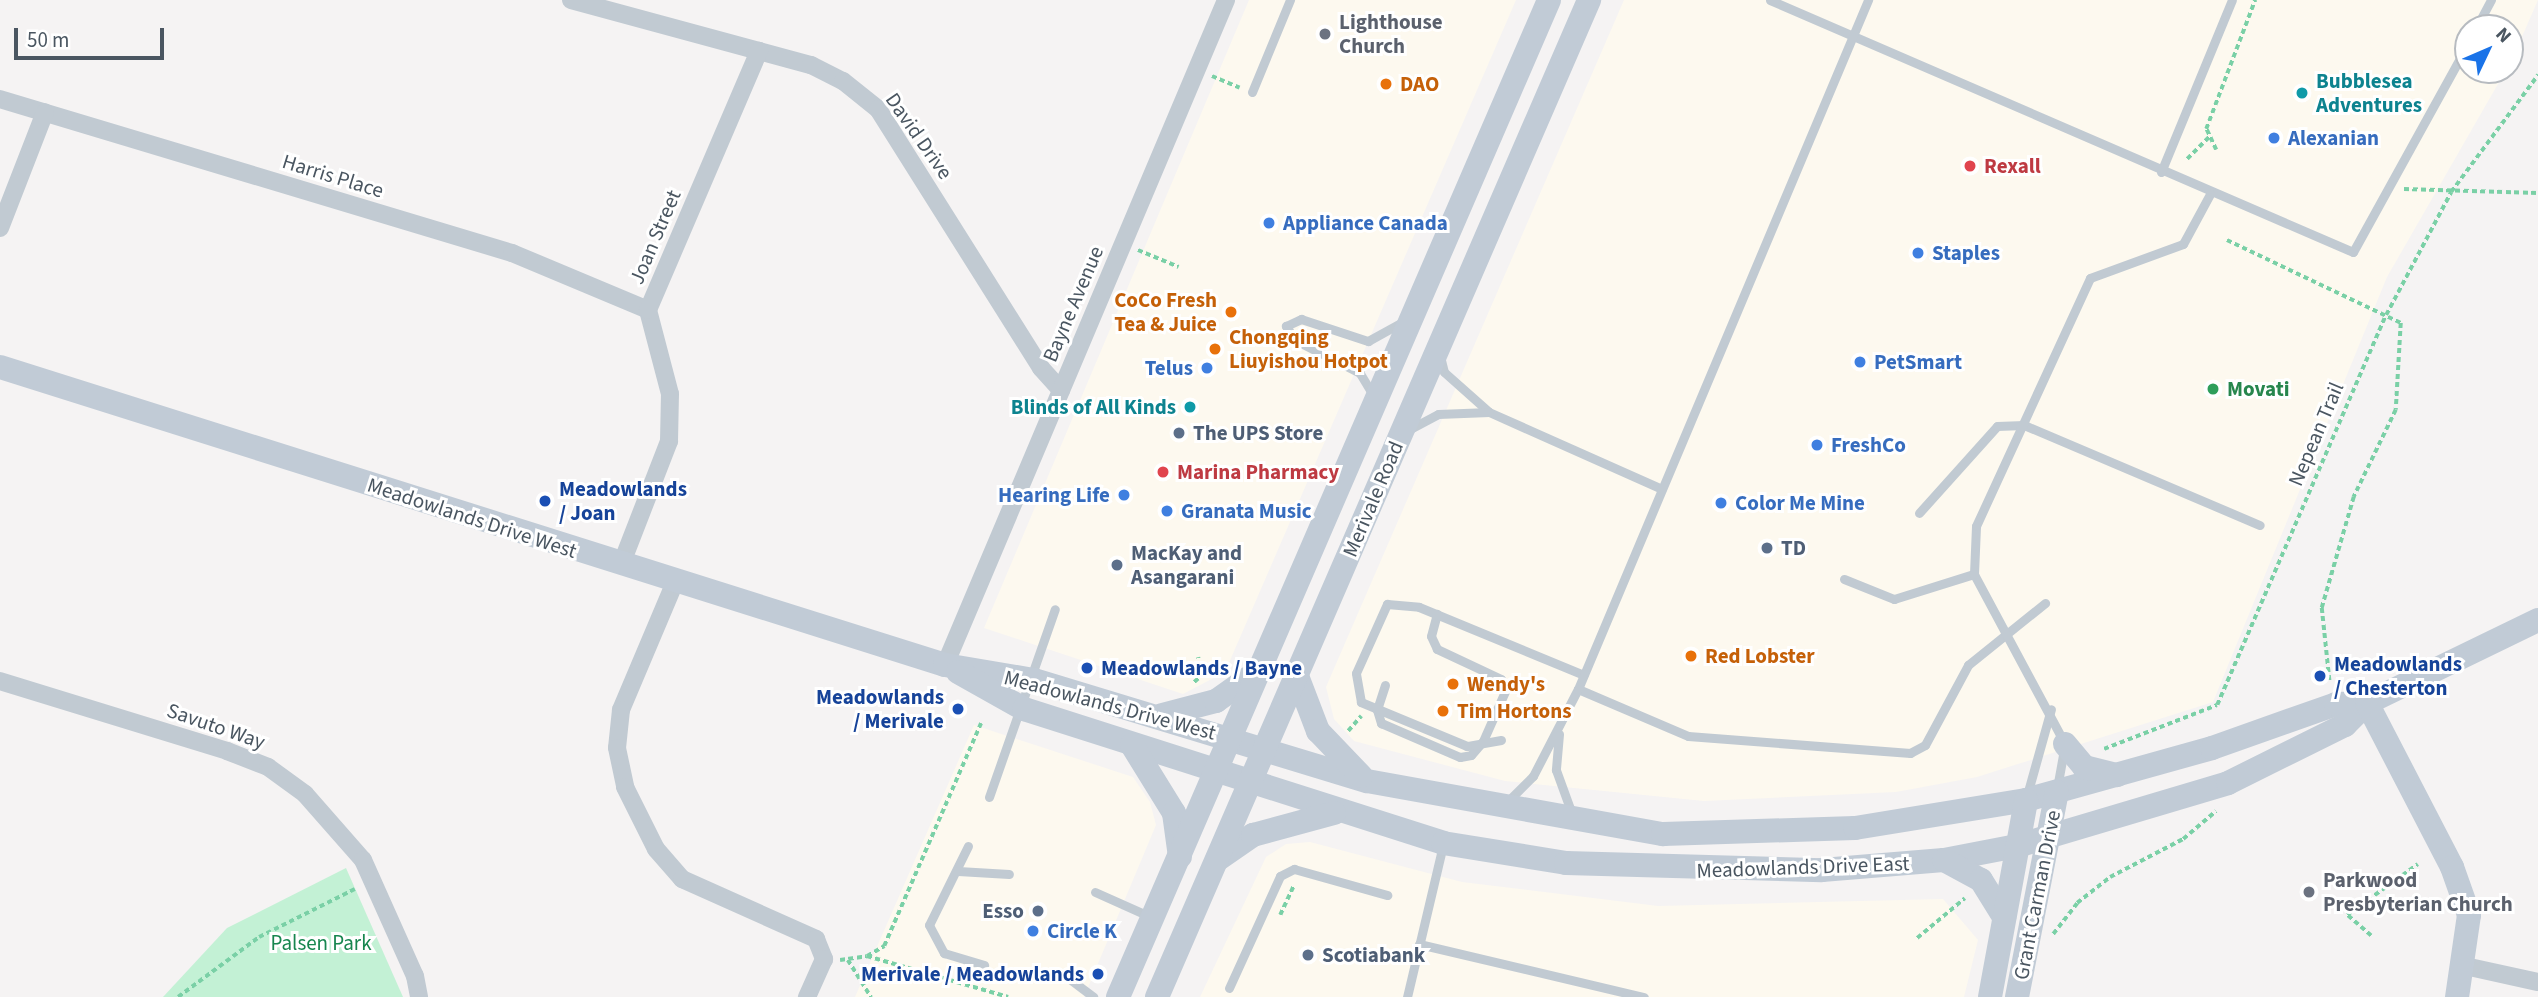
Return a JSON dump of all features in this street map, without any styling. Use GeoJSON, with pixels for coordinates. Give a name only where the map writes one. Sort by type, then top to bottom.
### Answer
{"type":"FeatureCollection","features":[{"type":"Feature","properties":{"kind":"main road","name":"Merivale Road"},"geometry":{"type":"LineString","coordinates":[[1118,997],[1265,666],[1549,0]]}},
{"type":"Feature","properties":{"kind":"main road","name":"Merivale Road"},"geometry":{"type":"LineString","coordinates":[[1157,997],[1589,0]]}},
{"type":"Feature","properties":{"kind":"main road","name":"Meadowlands Drive West"},"geometry":{"type":"LineString","coordinates":[[0,367],[945,665],[1034,680],[1233,739]]}},
{"type":"Feature","properties":{"kind":"main road","name":"Meadowlands Drive East"},"geometry":{"type":"LineString","coordinates":[[1217,774],[1443,843],[1566,863],[1688,871],[1944,860],[2051,837],[2228,783],[2345,725],[2367,703],[2538,620]]}},
{"type":"Feature","properties":{"kind":"main road","name":"Meadowlands Drive West"},"geometry":{"type":"LineString","coordinates":[[945,665],[1024,709],[1217,774]]}},
{"type":"Feature","properties":{"kind":"main road"},"geometry":{"type":"LineString","coordinates":[[1158,715],[1180,715],[1216,701],[1265,666]]}},
{"type":"Feature","properties":{"kind":"main road"},"geometry":{"type":"LineString","coordinates":[[1297,676],[1318,731],[1367,781]]}},
{"type":"Feature","properties":{"kind":"main road"},"geometry":{"type":"LineString","coordinates":[[2367,703],[2452,867],[2469,915],[2465,966],[2457,997]]}},
{"type":"Feature","properties":{"kind":"main road","name":"Meadowlands Drive East"},"geometry":{"type":"LineString","coordinates":[[1233,739],[1367,781],[1577,822],[1663,834],[1805,831],[2026,800],[2121,775],[2336,704],[2367,703]]}},
{"type":"Feature","properties":{"kind":"main road"},"geometry":{"type":"LineString","coordinates":[[2065,744],[2084,766],[2121,775]]}},
{"type":"Feature","properties":{"kind":"main road"},"geometry":{"type":"LineString","coordinates":[[1132,745],[1174,813],[1181,858]]}},
{"type":"Feature","properties":{"kind":"main road","name":"Grant Carman Drive"},"geometry":{"type":"LineString","coordinates":[[2017,997],[2051,837],[2057,792]]}},
{"type":"Feature","properties":{"kind":"main road","name":"Grant Carman Drive"},"geometry":{"type":"LineString","coordinates":[[1990,997],[2026,800]]}},
{"type":"Feature","properties":{"kind":"main road"},"geometry":{"type":"LineString","coordinates":[[1217,861],[1260,833],[1336,812]]}},
{"type":"Feature","properties":{"kind":"main road"},"geometry":{"type":"LineString","coordinates":[[1944,860],[1981,880],[2004,916]]}},
{"type":"Feature","properties":{"kind":"street","name":"David Drive"},"geometry":{"type":"LineString","coordinates":[[571,0],[811,65],[878,109],[1041,368],[1061,390]]}},
{"type":"Feature","properties":{"kind":"street","name":"Bayne Avenue"},"geometry":{"type":"LineString","coordinates":[[945,665],[1226,0]]}},
{"type":"Feature","properties":{"kind":"street","name":"Joan Street"},"geometry":{"type":"LineString","coordinates":[[621,565],[669,441],[670,394],[648,310],[759,51]]}},
{"type":"Feature","properties":{"kind":"street","name":"Harris Place"},"geometry":{"type":"LineString","coordinates":[[0,99],[512,253],[648,310]]}},
{"type":"Feature","properties":{"kind":"street"},"geometry":{"type":"LineString","coordinates":[[0,228],[45,112]]}},
{"type":"Feature","properties":{"kind":"street"},"geometry":{"type":"LineString","coordinates":[[675,582],[621,710],[617,748],[625,786],[656,849],[682,879],[816,939],[824,959],[807,997]]}},
{"type":"Feature","properties":{"kind":"street","name":"Savuto Way"},"geometry":{"type":"LineString","coordinates":[[0,681],[268,767],[305,794],[358,852],[419,997]]}},
{"type":"Feature","properties":{"kind":"street"},"geometry":{"type":"LineString","coordinates":[[2465,966],[2538,982]]}},
{"type":"Feature","properties":{"kind":"lane"},"geometry":{"type":"LineString","coordinates":[[1252,92],[1290,0]]}},
{"type":"Feature","properties":{"kind":"lane"},"geometry":{"type":"LineString","coordinates":[[1770,0],[2210,194],[2353,252],[2391,190],[2454,71]]}},
{"type":"Feature","properties":{"kind":"lane"},"geometry":{"type":"LineString","coordinates":[[1500,809],[1533,776],[1578,689],[1868,0]]}},
{"type":"Feature","properties":{"kind":"lane"},"geometry":{"type":"LineString","coordinates":[[2161,172],[2232,0]]}},
{"type":"Feature","properties":{"kind":"lane"},"geometry":{"type":"LineString","coordinates":[[2057,792],[2065,744],[2052,709],[1974,574],[1976,526],[2090,278],[2183,244],[2210,194]]}},
{"type":"Feature","properties":{"kind":"lane"},"geometry":{"type":"LineString","coordinates":[[1375,409],[1360,373],[1295,340],[1286,326],[1301,319],[1368,341],[1391,332],[1418,308]]}},
{"type":"Feature","properties":{"kind":"lane"},"geometry":{"type":"LineString","coordinates":[[1438,348],[1444,372],[1489,412],[1662,489]]}},
{"type":"Feature","properties":{"kind":"lane"},"geometry":{"type":"LineString","coordinates":[[1402,433],[1438,414],[1489,412]]}},
{"type":"Feature","properties":{"kind":"lane"},"geometry":{"type":"LineString","coordinates":[[1919,513],[1997,426],[2024,425],[2260,525]]}},
{"type":"Feature","properties":{"kind":"lane"},"geometry":{"type":"LineString","coordinates":[[1844,579],[1894,599],[1974,574]]}},
{"type":"Feature","properties":{"kind":"lane"},"geometry":{"type":"LineString","coordinates":[[1578,689],[1688,736],[1910,753],[1925,745],[1968,664],[2046,603]]}},
{"type":"Feature","properties":{"kind":"lane"},"geometry":{"type":"LineString","coordinates":[[1501,740],[1478,747],[1373,708],[1358,697],[1354,679],[1387,604],[1419,607],[1584,674]]}},
{"type":"Feature","properties":{"kind":"lane"},"geometry":{"type":"LineString","coordinates":[[989,797],[1024,709],[1055,609]]}},
{"type":"Feature","properties":{"kind":"lane"},"geometry":{"type":"LineString","coordinates":[[1437,614],[1431,635],[1437,649],[1501,679],[1506,689],[1478,747]]}},
{"type":"Feature","properties":{"kind":"lane"},"geometry":{"type":"LineString","coordinates":[[1373,708],[1385,685]]}},
{"type":"Feature","properties":{"kind":"lane"},"geometry":{"type":"LineString","coordinates":[[2026,800],[2052,709]]}},
{"type":"Feature","properties":{"kind":"lane"},"geometry":{"type":"LineString","coordinates":[[1559,729],[1556,770],[1577,822]]}},
{"type":"Feature","properties":{"kind":"lane"},"geometry":{"type":"LineString","coordinates":[[1407,997],[1443,843]]}},
{"type":"Feature","properties":{"kind":"lane"},"geometry":{"type":"LineString","coordinates":[[968,846],[957,871],[931,914],[932,938],[944,953],[984,965]]}},
{"type":"Feature","properties":{"kind":"lane"},"geometry":{"type":"LineString","coordinates":[[1229,988],[1280,876],[1294,869],[1387,895]]}},
{"type":"Feature","properties":{"kind":"lane"},"geometry":{"type":"LineString","coordinates":[[957,871],[1009,874]]}},
{"type":"Feature","properties":{"kind":"lane"},"geometry":{"type":"LineString","coordinates":[[1095,891],[1153,918]]}},
{"type":"Feature","properties":{"kind":"lane"},"geometry":{"type":"LineString","coordinates":[[1419,944],[1644,997]]}},
{"type":"Feature","properties":{"kind":"lane"},"geometry":{"type":"LineString","coordinates":[[1063,974],[1093,997]]}},
{"type":"Feature","properties":{"kind":"path"},"geometry":{"type":"LineString","coordinates":[[2216,150],[2206,129],[2235,42],[2255,0]]}},
{"type":"Feature","properties":{"kind":"path"},"geometry":{"type":"LineString","coordinates":[[1197,70],[1252,92]]}},
{"type":"Feature","properties":{"kind":"path","name":"Nepean Trail"},"geometry":{"type":"LineString","coordinates":[[2097,759],[2115,743],[2217,705],[2386,315],[2451,192],[2538,75]]}},
{"type":"Feature","properties":{"kind":"path"},"geometry":{"type":"LineString","coordinates":[[2187,159],[2209,137]]}},
{"type":"Feature","properties":{"kind":"path"},"geometry":{"type":"LineString","coordinates":[[2391,190],[2538,193]]}},
{"type":"Feature","properties":{"kind":"path"},"geometry":{"type":"LineString","coordinates":[[2227,240],[2402,323],[2396,410],[2354,497],[2322,607],[2330,684]]}},
{"type":"Feature","properties":{"kind":"path"},"geometry":{"type":"LineString","coordinates":[[1123,243],[1179,267]]}},
{"type":"Feature","properties":{"kind":"path"},"geometry":{"type":"LineString","coordinates":[[1344,737],[1373,708]]}},
{"type":"Feature","properties":{"kind":"path"},"geometry":{"type":"LineString","coordinates":[[824,959],[848,960],[867,956],[884,946],[981,723]]}},
{"type":"Feature","properties":{"kind":"path"},"geometry":{"type":"LineString","coordinates":[[2050,939],[2077,903],[2109,877],[2183,839],[2216,811]]}},
{"type":"Feature","properties":{"kind":"path"},"geometry":{"type":"LineString","coordinates":[[2371,936],[2345,919],[2347,915],[2418,864]]}},
{"type":"Feature","properties":{"kind":"path"},"geometry":{"type":"LineString","coordinates":[[178,997],[258,937],[372,881]]}},
{"type":"Feature","properties":{"kind":"path"},"geometry":{"type":"LineString","coordinates":[[1917,939],[1955,900],[1975,894]]}},
{"type":"Feature","properties":{"kind":"path"},"geometry":{"type":"LineString","coordinates":[[867,956],[1008,997]]}},
{"type":"Feature","properties":{"kind":"path"},"geometry":{"type":"LineString","coordinates":[[848,960],[871,997]]}},
{"type":"Feature","properties":{"kind":"shaded area"},"geometry":{"type":"Polygon","coordinates":[[[1249,0],[1516,0],[1225,672],[1183,694],[984,628],[1249,0]]]}},
{"type":"Feature","properties":{"kind":"shaded area"},"geometry":{"type":"Polygon","coordinates":[[[1624,0],[2538,0],[2524,32],[2524,14],[2454,14],[2454,84],[2498,84],[2387,277],[2213,702],[1977,777],[1896,792],[1704,801],[1505,781],[1354,741],[1334,719],[1326,687],[1624,0]]]}},
{"type":"Feature","properties":{"kind":"shaded area"},"geometry":{"type":"Polygon","coordinates":[[[974,725],[1133,777],[1150,802],[1156,825],[1084,997],[855,997],[974,725]]]}},
{"type":"Feature","properties":{"kind":"shaded area"},"geometry":{"type":"Polygon","coordinates":[[[1310,842],[1462,882],[1658,906],[1943,899],[1978,940],[1964,997],[1200,997],[1266,857],[1286,844],[1310,842]]]}},
{"type":"Feature","properties":{"kind":"green space","name":"Palsen Park"},"geometry":{"type":"Polygon","coordinates":[[[346,868],[403,997],[163,997],[227,928],[346,868]]]}},
{"type":"Feature","properties":{"kind":"place","name":"Lighthouse Church"},"geometry":{"type":"Point","coordinates":[1325,34]}},
{"type":"Feature","properties":{"kind":"place","name":"DAO"},"geometry":{"type":"Point","coordinates":[1386,84]}},
{"type":"Feature","properties":{"kind":"place","name":"Bubblesea Adventures"},"geometry":{"type":"Point","coordinates":[2302,93]}},
{"type":"Feature","properties":{"kind":"place","name":"Alexanian"},"geometry":{"type":"Point","coordinates":[2274,138]}},
{"type":"Feature","properties":{"kind":"place","name":"Rexall"},"geometry":{"type":"Point","coordinates":[1970,166]}},
{"type":"Feature","properties":{"kind":"place","name":"Appliance Canada"},"geometry":{"type":"Point","coordinates":[1269,223]}},
{"type":"Feature","properties":{"kind":"place","name":"Staples"},"geometry":{"type":"Point","coordinates":[1918,253]}},
{"type":"Feature","properties":{"kind":"place","name":"CoCo Fresh Tea & Juice"},"geometry":{"type":"Point","coordinates":[1231,312]}},
{"type":"Feature","properties":{"kind":"place","name":"Chongqing Liuyishou Hotpot"},"geometry":{"type":"Point","coordinates":[1215,349]}},
{"type":"Feature","properties":{"kind":"place","name":"PetSmart"},"geometry":{"type":"Point","coordinates":[1860,362]}},
{"type":"Feature","properties":{"kind":"place","name":"Telus"},"geometry":{"type":"Point","coordinates":[1207,368]}},
{"type":"Feature","properties":{"kind":"place","name":"Movati"},"geometry":{"type":"Point","coordinates":[2213,389]}},
{"type":"Feature","properties":{"kind":"place","name":"Blinds of All Kinds"},"geometry":{"type":"Point","coordinates":[1190,407]}},
{"type":"Feature","properties":{"kind":"place","name":"The UPS Store"},"geometry":{"type":"Point","coordinates":[1179,433]}},
{"type":"Feature","properties":{"kind":"place","name":"FreshCo"},"geometry":{"type":"Point","coordinates":[1817,445]}},
{"type":"Feature","properties":{"kind":"place","name":"Marina Pharmacy"},"geometry":{"type":"Point","coordinates":[1163,472]}},
{"type":"Feature","properties":{"kind":"place","name":"Hearing Life"},"geometry":{"type":"Point","coordinates":[1124,495]}},
{"type":"Feature","properties":{"kind":"place","name":"Meadowlands / Joan"},"geometry":{"type":"Point","coordinates":[545,501]}},
{"type":"Feature","properties":{"kind":"place","name":"Color Me Mine"},"geometry":{"type":"Point","coordinates":[1721,503]}},
{"type":"Feature","properties":{"kind":"place","name":"Granata Music"},"geometry":{"type":"Point","coordinates":[1167,511]}},
{"type":"Feature","properties":{"kind":"place","name":"TD"},"geometry":{"type":"Point","coordinates":[1767,548]}},
{"type":"Feature","properties":{"kind":"place","name":"MacKay and Asangarani"},"geometry":{"type":"Point","coordinates":[1117,565]}},
{"type":"Feature","properties":{"kind":"place","name":"Red Lobster"},"geometry":{"type":"Point","coordinates":[1691,656]}},
{"type":"Feature","properties":{"kind":"place","name":"Meadowlands / Bayne"},"geometry":{"type":"Point","coordinates":[1087,668]}},
{"type":"Feature","properties":{"kind":"place","name":"Meadowlands / Chesterton"},"geometry":{"type":"Point","coordinates":[2320,676]}},
{"type":"Feature","properties":{"kind":"place","name":"Wendy's"},"geometry":{"type":"Point","coordinates":[1453,684]}},
{"type":"Feature","properties":{"kind":"place","name":"Meadowlands / Merivale"},"geometry":{"type":"Point","coordinates":[958,709]}},
{"type":"Feature","properties":{"kind":"place","name":"Tim Hortons"},"geometry":{"type":"Point","coordinates":[1443,711]}},
{"type":"Feature","properties":{"kind":"place","name":"Parkwood Presbyterian Church"},"geometry":{"type":"Point","coordinates":[2309,892]}},
{"type":"Feature","properties":{"kind":"place","name":"Esso"},"geometry":{"type":"Point","coordinates":[1038,911]}},
{"type":"Feature","properties":{"kind":"place","name":"Circle K"},"geometry":{"type":"Point","coordinates":[1033,931]}},
{"type":"Feature","properties":{"kind":"place","name":"Scotiabank"},"geometry":{"type":"Point","coordinates":[1308,955]}},
{"type":"Feature","properties":{"kind":"place","name":"Merivale / Meadowlands"},"geometry":{"type":"Point","coordinates":[1098,974]}}]}
